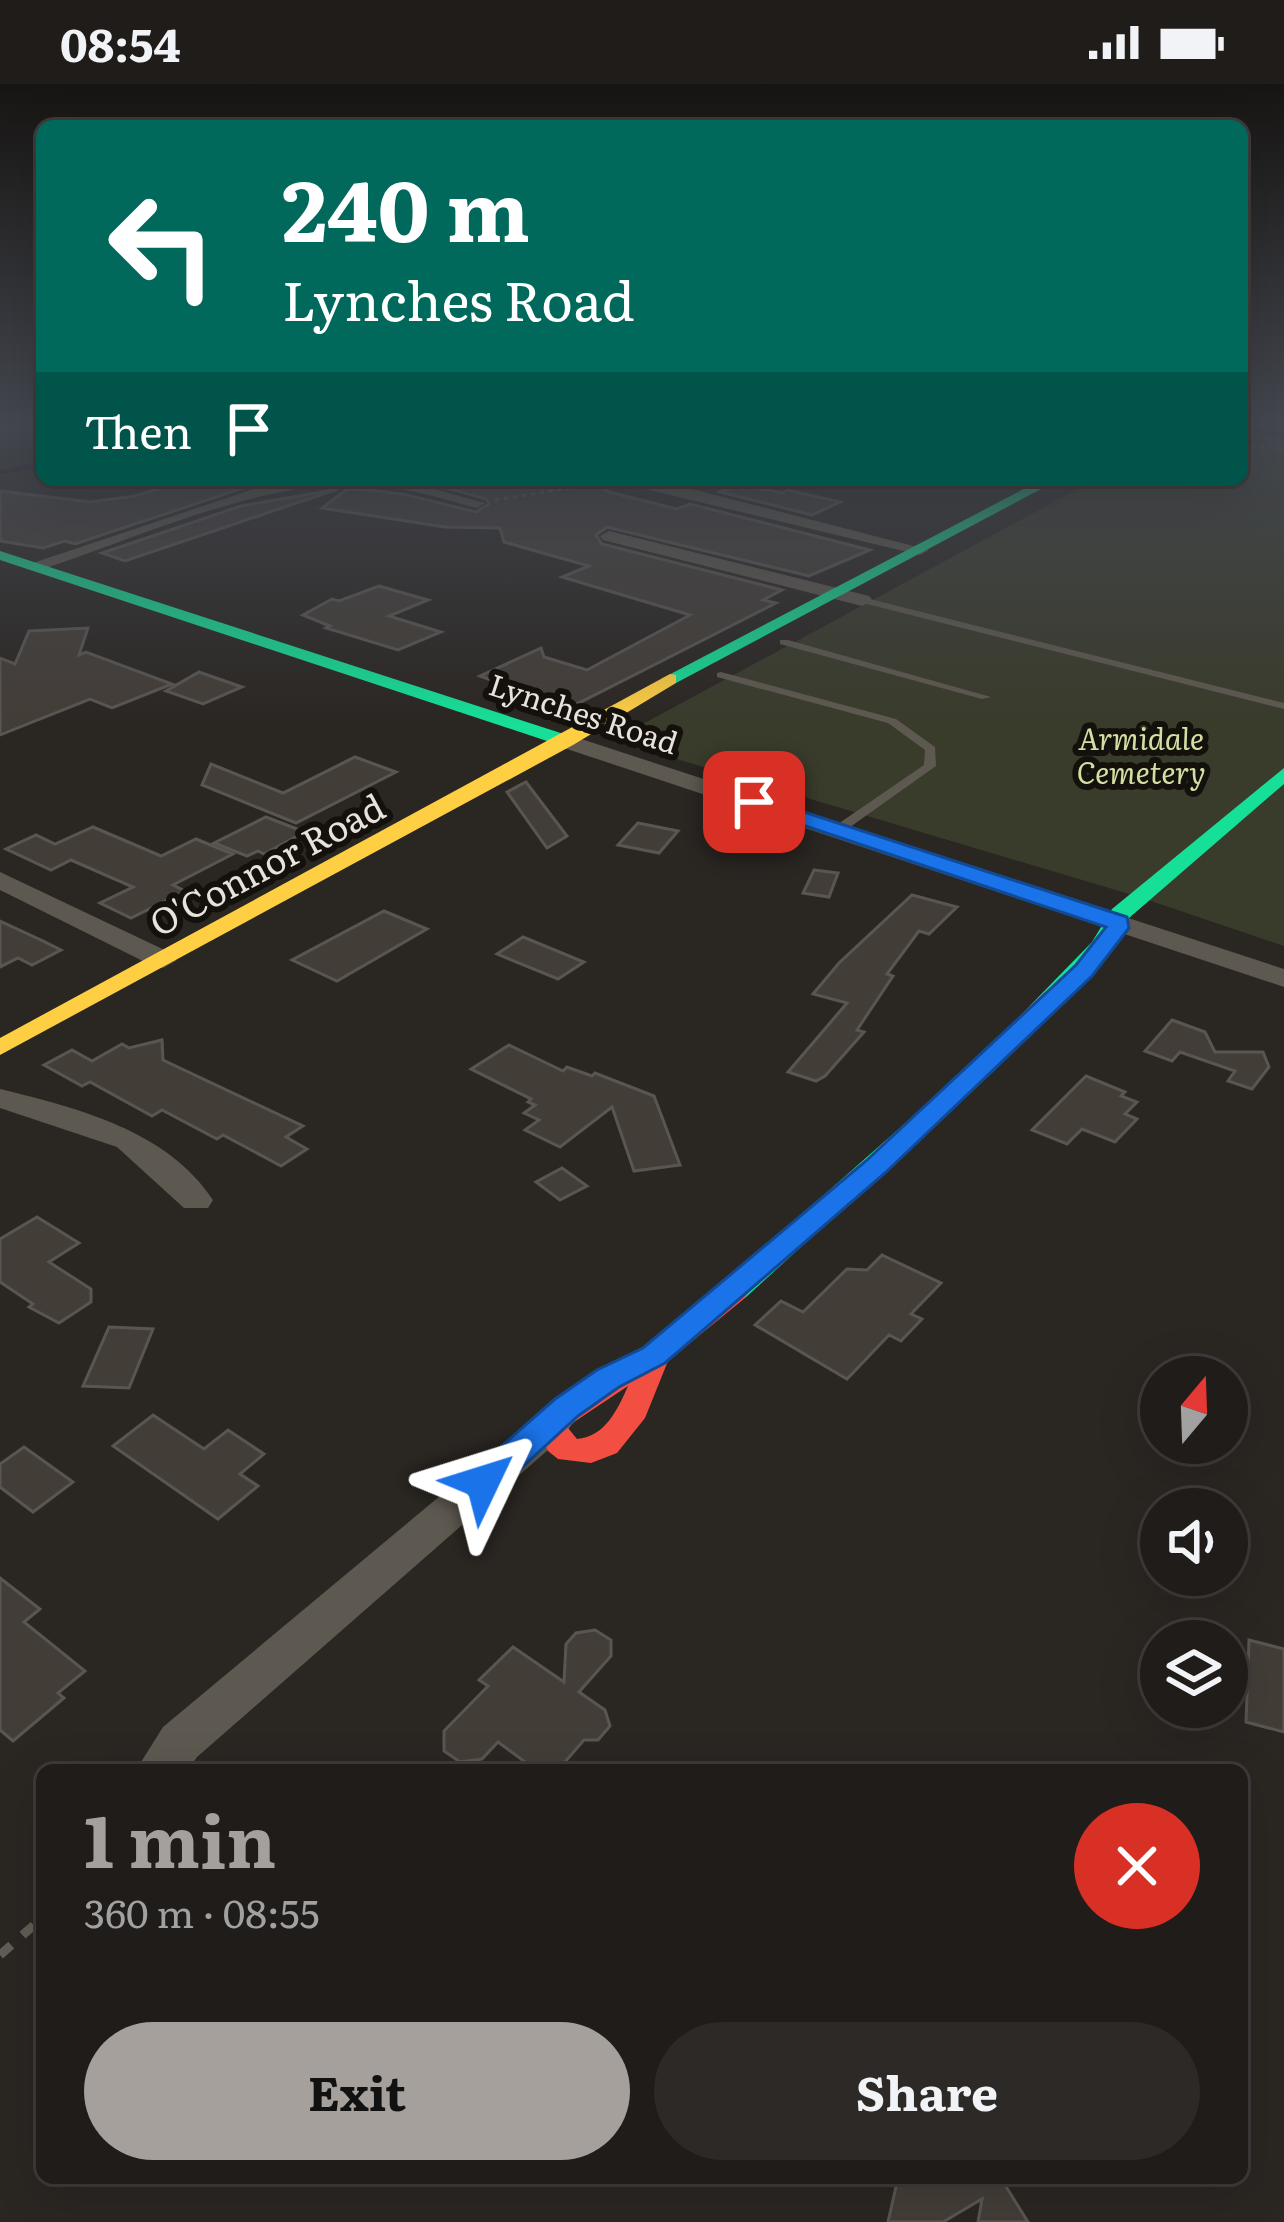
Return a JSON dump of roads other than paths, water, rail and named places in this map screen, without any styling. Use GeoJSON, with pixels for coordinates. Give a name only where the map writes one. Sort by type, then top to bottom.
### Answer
{"type":"FeatureCollection","features":[{"type":"Feature","properties":{"kind":"street"},"geometry":{"type":"LineString","coordinates":[[33,566],[156,526]]}},
{"type":"Feature","properties":{"kind":"street"},"geometry":{"type":"LineString","coordinates":[[821,526],[920,550]]}},
{"type":"Feature","properties":{"kind":"street","name":"O'Connor Road"},"geometry":{"type":"LineString","coordinates":[[566,741],[672,701],[784,642],[920,550],[965,526]]}},
{"type":"Feature","properties":{"kind":"street","name":"O'Connor Road"},"geometry":{"type":"LineString","coordinates":[[0,1048],[566,741],[615,708],[991,526]]}},
{"type":"Feature","properties":{"kind":"street"},"geometry":{"type":"LineString","coordinates":[[609,536],[850,597]]}},
{"type":"Feature","properties":{"kind":"street","name":"Lynches Road"},"geometry":{"type":"LineString","coordinates":[[0,555],[1284,978]]}},
{"type":"Feature","properties":{"kind":"street"},"geometry":{"type":"LineString","coordinates":[[164,1764],[180,1742],[550,1425],[608,1378],[654,1355],[893,1151],[1084,970],[1120,914],[1284,774]]}},
{"type":"Feature","properties":{"kind":"street"},"geometry":{"type":"LineString","coordinates":[[0,880],[163,960]]}},
{"type":"Feature","properties":{"kind":"street"},"geometry":{"type":"LineString","coordinates":[[0,1098],[129,1140],[164,1166],[196,1201]]}},
{"type":"Feature","properties":{"kind":"street"},"geometry":{"type":"LineString","coordinates":[[550,1425],[555,1441],[567,1450],[585,1454],[599,1449],[646,1387],[654,1355]]}},
{"type":"Feature","properties":{"kind":"lane"},"geometry":{"type":"LineString","coordinates":[[850,597],[1284,706]]}},
{"type":"Feature","properties":{"kind":"lane"},"geometry":{"type":"LineString","coordinates":[[784,642],[986,697]]}},
{"type":"Feature","properties":{"kind":"lane"},"geometry":{"type":"LineString","coordinates":[[722,675],[892,721],[931,748],[930,766],[839,830]]}},
{"type":"Feature","properties":{"kind":"park label","name":"Armidale Cemetery"},"geometry":{"type":"Point","coordinates":[1141,754]}}]}
